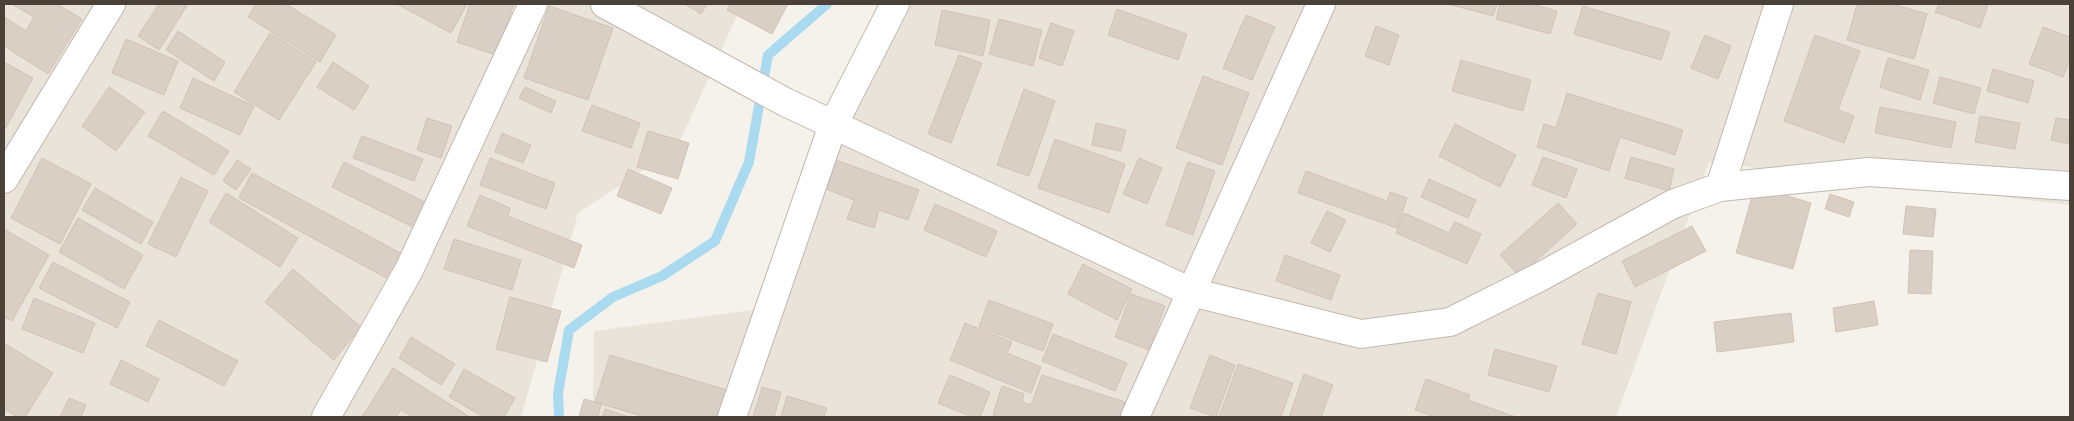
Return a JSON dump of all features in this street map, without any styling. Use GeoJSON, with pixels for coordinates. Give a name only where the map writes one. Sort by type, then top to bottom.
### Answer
{"type":"FeatureCollection","features":[{"type":"Feature","properties":{"kind":"street"},"geometry":{"type":"LineString","coordinates":[[4,179],[111,4]]}},
{"type":"Feature","properties":{"kind":"street"},"geometry":{"type":"LineString","coordinates":[[326,417],[409,270],[533,4]]}},
{"type":"Feature","properties":{"kind":"street"},"geometry":{"type":"LineString","coordinates":[[605,4],[785,102],[1191,292],[1361,334],[1450,322],[1673,204],[1720,187],[1869,172],[2070,186]]}},
{"type":"Feature","properties":{"kind":"street"},"geometry":{"type":"LineString","coordinates":[[732,417],[832,125],[895,4]]}},
{"type":"Feature","properties":{"kind":"street"},"geometry":{"type":"LineString","coordinates":[[1135,417],[1321,4]]}},
{"type":"Feature","properties":{"kind":"street"},"geometry":{"type":"LineString","coordinates":[[1720,187],[1779,4]]}},
{"type":"Feature","properties":{"kind":"shaded area"},"geometry":{"type":"Polygon","coordinates":[[[4,4],[742,4],[677,148],[578,213],[522,414],[519,417],[4,417],[4,4]]]}},
{"type":"Feature","properties":{"kind":"shaded area"},"geometry":{"type":"Polygon","coordinates":[[[901,4],[2070,4],[2070,205],[1709,162],[1616,417],[593,417],[594,331],[761,309],[901,4]]]}},
{"type":"Feature","properties":{"kind":"building"},"geometry":{"type":"Polygon","coordinates":[[[12,4],[57,4],[82,19],[48,74],[4,46],[4,17],[26,31],[34,17],[12,4]]]}},
{"type":"Feature","properties":{"kind":"building"},"geometry":{"type":"Polygon","coordinates":[[[159,4],[188,4],[159,50],[138,36],[159,4]]]}},
{"type":"Feature","properties":{"kind":"building"},"geometry":{"type":"Polygon","coordinates":[[[256,4],[286,4],[336,35],[320,62],[248,17],[256,4]]]}},
{"type":"Feature","properties":{"kind":"building"},"geometry":{"type":"Polygon","coordinates":[[[397,4],[467,4],[451,33],[397,4]]]}},
{"type":"Feature","properties":{"kind":"building"},"geometry":{"type":"Polygon","coordinates":[[[470,4],[514,4],[496,55],[457,42],[470,4]]]}},
{"type":"Feature","properties":{"kind":"building"},"geometry":{"type":"Polygon","coordinates":[[[685,4],[707,4],[701,14],[685,4]]]}},
{"type":"Feature","properties":{"kind":"building"},"geometry":{"type":"Polygon","coordinates":[[[730,4],[788,4],[772,34],[727,10],[730,4]]]}},
{"type":"Feature","properties":{"kind":"building"},"geometry":{"type":"Polygon","coordinates":[[[1448,4],[1497,4],[1493,16],[1448,4]]]}},
{"type":"Feature","properties":{"kind":"building"},"geometry":{"type":"Polygon","coordinates":[[[1500,4],[1532,4],[1557,11],[1550,34],[1496,19],[1500,4]]]}},
{"type":"Feature","properties":{"kind":"building"},"geometry":{"type":"Polygon","coordinates":[[[1857,4],[1892,4],[1927,14],[1914,59],[1847,40],[1857,4]]]}},
{"type":"Feature","properties":{"kind":"building"},"geometry":{"type":"Polygon","coordinates":[[[1939,4],[1982,4],[1988,6],[1980,28],[1935,12],[1939,4]]]}},
{"type":"Feature","properties":{"kind":"building"},"geometry":{"type":"Polygon","coordinates":[[[549,6],[613,28],[588,100],[524,78],[549,6]]]}},
{"type":"Feature","properties":{"kind":"building"},"geometry":{"type":"Polygon","coordinates":[[[1583,6],[1670,32],[1661,60],[1574,34],[1583,6]]]}},
{"type":"Feature","properties":{"kind":"building"},"geometry":{"type":"Polygon","coordinates":[[[1117,9],[1187,34],[1178,60],[1108,35],[1117,9]]]}},
{"type":"Feature","properties":{"kind":"building"},"geometry":{"type":"Polygon","coordinates":[[[942,10],[990,20],[983,56],[935,45],[942,10]]]}},
{"type":"Feature","properties":{"kind":"building"},"geometry":{"type":"Polygon","coordinates":[[[1246,15],[1275,27],[1252,80],[1223,68],[1246,15]]]}},
{"type":"Feature","properties":{"kind":"building"},"geometry":{"type":"Polygon","coordinates":[[[999,19],[1042,30],[1033,66],[989,54],[999,19]]]}},
{"type":"Feature","properties":{"kind":"building"},"geometry":{"type":"Polygon","coordinates":[[[1051,23],[1074,31],[1062,66],[1039,58],[1051,23]]]}},
{"type":"Feature","properties":{"kind":"building"},"geometry":{"type":"Polygon","coordinates":[[[1376,26],[1399,35],[1389,65],[1365,56],[1376,26]]]}},
{"type":"Feature","properties":{"kind":"building"},"geometry":{"type":"Polygon","coordinates":[[[2043,27],[2070,37],[2070,59],[2063,77],[2029,64],[2043,27]]]}},
{"type":"Feature","properties":{"kind":"building"},"geometry":{"type":"Polygon","coordinates":[[[178,31],[225,62],[214,81],[166,50],[178,31]]]}},
{"type":"Feature","properties":{"kind":"building"},"geometry":{"type":"Polygon","coordinates":[[[270,33],[316,62],[279,120],[234,92],[270,33]]]}},
{"type":"Feature","properties":{"kind":"building"},"geometry":{"type":"Polygon","coordinates":[[[1705,35],[1731,46],[1718,79],[1691,68],[1705,35]]]}},
{"type":"Feature","properties":{"kind":"building"},"geometry":{"type":"Polygon","coordinates":[[[1815,35],[1860,51],[1838,110],[1854,116],[1844,143],[1784,121],[1815,35]]]}},
{"type":"Feature","properties":{"kind":"building"},"geometry":{"type":"Polygon","coordinates":[[[126,39],[178,61],[164,95],[112,73],[126,39]]]}},
{"type":"Feature","properties":{"kind":"building"},"geometry":{"type":"Polygon","coordinates":[[[959,55],[982,63],[951,143],[928,134],[959,55]]]}},
{"type":"Feature","properties":{"kind":"building"},"geometry":{"type":"Polygon","coordinates":[[[1888,58],[1929,70],[1920,100],[1880,87],[1888,58]]]}},
{"type":"Feature","properties":{"kind":"building"},"geometry":{"type":"Polygon","coordinates":[[[1461,60],[1531,80],[1523,111],[1452,91],[1461,60]]]}},
{"type":"Feature","properties":{"kind":"building"},"geometry":{"type":"Polygon","coordinates":[[[4,62],[33,78],[4,131],[4,62]]]}},
{"type":"Feature","properties":{"kind":"building"},"geometry":{"type":"Polygon","coordinates":[[[333,62],[369,86],[354,110],[317,87],[333,62]]]}},
{"type":"Feature","properties":{"kind":"building"},"geometry":{"type":"Polygon","coordinates":[[[1993,69],[2034,81],[2028,103],[1987,91],[1993,69]]]}},
{"type":"Feature","properties":{"kind":"building"},"geometry":{"type":"Polygon","coordinates":[[[1203,76],[1249,93],[1222,165],[1176,148],[1203,76]]]}},
{"type":"Feature","properties":{"kind":"building"},"geometry":{"type":"Polygon","coordinates":[[[1940,77],[1981,88],[1974,114],[1933,103],[1940,77]]]}},
{"type":"Feature","properties":{"kind":"building"},"geometry":{"type":"Polygon","coordinates":[[[193,78],[254,106],[240,135],[180,108],[193,78]]]}},
{"type":"Feature","properties":{"kind":"building"},"geometry":{"type":"Polygon","coordinates":[[[109,87],[145,112],[116,151],[82,126],[109,87]]]}},
{"type":"Feature","properties":{"kind":"building"},"geometry":{"type":"Polygon","coordinates":[[[525,87],[556,101],[551,113],[519,98],[525,87]]]}},
{"type":"Feature","properties":{"kind":"building"},"geometry":{"type":"Polygon","coordinates":[[[1024,89],[1055,101],[1029,176],[997,165],[1024,89]]]}},
{"type":"Feature","properties":{"kind":"building"},"geometry":{"type":"Polygon","coordinates":[[[1567,93],[1683,130],[1675,155],[1620,137],[1609,171],[1537,147],[1544,124],[1556,128],[1567,93]]]}},
{"type":"Feature","properties":{"kind":"building"},"geometry":{"type":"Polygon","coordinates":[[[592,105],[640,123],[631,148],[582,131],[592,105]]]}},
{"type":"Feature","properties":{"kind":"building"},"geometry":{"type":"Polygon","coordinates":[[[1880,107],[1956,122],[1951,148],[1875,133],[1880,107]]]}},
{"type":"Feature","properties":{"kind":"building"},"geometry":{"type":"Polygon","coordinates":[[[163,111],[229,151],[214,175],[148,136],[163,111]]]}},
{"type":"Feature","properties":{"kind":"building"},"geometry":{"type":"Polygon","coordinates":[[[1980,116],[2020,123],[2015,149],[1975,142],[1980,116]]]}},
{"type":"Feature","properties":{"kind":"building"},"geometry":{"type":"Polygon","coordinates":[[[427,118],[452,126],[441,158],[417,150],[427,118]]]}},
{"type":"Feature","properties":{"kind":"building"},"geometry":{"type":"Polygon","coordinates":[[[2056,118],[2070,120],[2070,144],[2051,140],[2056,118]]]}},
{"type":"Feature","properties":{"kind":"building"},"geometry":{"type":"Polygon","coordinates":[[[1096,123],[1126,130],[1121,151],[1092,145],[1096,123]]]}},
{"type":"Feature","properties":{"kind":"building"},"geometry":{"type":"Polygon","coordinates":[[[1455,124],[1516,155],[1500,187],[1439,156],[1455,124]]]}},
{"type":"Feature","properties":{"kind":"building"},"geometry":{"type":"Polygon","coordinates":[[[648,131],[689,143],[678,179],[637,167],[648,131]]]}},
{"type":"Feature","properties":{"kind":"building"},"geometry":{"type":"Polygon","coordinates":[[[502,133],[531,145],[523,163],[495,152],[502,133]]]}},
{"type":"Feature","properties":{"kind":"building"},"geometry":{"type":"Polygon","coordinates":[[[362,136],[423,159],[414,181],[353,158],[362,136]]]}},
{"type":"Feature","properties":{"kind":"building"},"geometry":{"type":"Polygon","coordinates":[[[1055,139],[1125,164],[1109,213],[1038,188],[1055,139]]]}},
{"type":"Feature","properties":{"kind":"building"},"geometry":{"type":"Polygon","coordinates":[[[1543,157],[1577,169],[1566,198],[1532,185],[1543,157]]]}},
{"type":"Feature","properties":{"kind":"building"},"geometry":{"type":"Polygon","coordinates":[[[1631,157],[1674,169],[1669,191],[1625,178],[1631,157]]]}},
{"type":"Feature","properties":{"kind":"building"},"geometry":{"type":"Polygon","coordinates":[[[42,158],[91,184],[60,244],[11,218],[42,158]]]}},
{"type":"Feature","properties":{"kind":"building"},"geometry":{"type":"Polygon","coordinates":[[[490,158],[555,183],[546,209],[480,185],[490,158]]]}},
{"type":"Feature","properties":{"kind":"building"},"geometry":{"type":"Polygon","coordinates":[[[1139,158],[1162,168],[1147,204],[1123,194],[1139,158]]]}},
{"type":"Feature","properties":{"kind":"building"},"geometry":{"type":"Polygon","coordinates":[[[237,160],[251,169],[236,190],[223,181],[237,160]]]}},
{"type":"Feature","properties":{"kind":"building"},"geometry":{"type":"Polygon","coordinates":[[[836,160],[919,190],[908,220],[879,210],[874,228],[847,219],[854,200],[826,189],[836,160]]]}},
{"type":"Feature","properties":{"kind":"building"},"geometry":{"type":"Polygon","coordinates":[[[344,162],[429,204],[417,229],[332,187],[344,162]]]}},
{"type":"Feature","properties":{"kind":"building"},"geometry":{"type":"Polygon","coordinates":[[[1188,162],[1215,171],[1193,235],[1166,225],[1188,162]]]}},
{"type":"Feature","properties":{"kind":"building"},"geometry":{"type":"Polygon","coordinates":[[[628,169],[672,188],[661,214],[617,196],[628,169]]]}},
{"type":"Feature","properties":{"kind":"building"},"geometry":{"type":"Polygon","coordinates":[[[1306,171],[1387,201],[1390,192],[1407,198],[1397,228],[1298,193],[1306,171]]]}},
{"type":"Feature","properties":{"kind":"building"},"geometry":{"type":"Polygon","coordinates":[[[252,173],[404,255],[390,280],[239,198],[252,173]]]}},
{"type":"Feature","properties":{"kind":"building"},"geometry":{"type":"Polygon","coordinates":[[[181,177],[208,191],[176,257],[148,244],[181,177]]]}},
{"type":"Feature","properties":{"kind":"building"},"geometry":{"type":"Polygon","coordinates":[[[1429,179],[1476,200],[1468,218],[1421,197],[1429,179]]]}},
{"type":"Feature","properties":{"kind":"building"},"geometry":{"type":"Polygon","coordinates":[[[1755,186],[1811,203],[1793,269],[1736,253],[1755,186]]]}},
{"type":"Feature","properties":{"kind":"building"},"geometry":{"type":"Polygon","coordinates":[[[95,188],[153,222],[141,244],[82,210],[95,188]]]}},
{"type":"Feature","properties":{"kind":"building"},"geometry":{"type":"Polygon","coordinates":[[[226,193],[298,238],[280,267],[209,222],[226,193]]]}},
{"type":"Feature","properties":{"kind":"building"},"geometry":{"type":"Polygon","coordinates":[[[1830,194],[1854,202],[1849,217],[1825,209],[1830,194]]]}},
{"type":"Feature","properties":{"kind":"building"},"geometry":{"type":"Polygon","coordinates":[[[480,195],[510,208],[508,216],[582,245],[574,268],[467,226],[480,195]]]}},
{"type":"Feature","properties":{"kind":"building"},"geometry":{"type":"Polygon","coordinates":[[[1558,203],[1577,224],[1519,276],[1500,255],[1558,203]]]}},
{"type":"Feature","properties":{"kind":"building"},"geometry":{"type":"Polygon","coordinates":[[[935,204],[997,231],[986,257],[924,230],[935,204]]]}},
{"type":"Feature","properties":{"kind":"building"},"geometry":{"type":"Polygon","coordinates":[[[1906,206],[1936,209],[1933,237],[1903,234],[1906,206]]]}},
{"type":"Feature","properties":{"kind":"building"},"geometry":{"type":"Polygon","coordinates":[[[1327,211],[1346,220],[1330,252],[1311,243],[1327,211]]]}},
{"type":"Feature","properties":{"kind":"building"},"geometry":{"type":"Polygon","coordinates":[[[1404,213],[1449,233],[1455,222],[1481,234],[1467,264],[1396,233],[1404,213]]]}},
{"type":"Feature","properties":{"kind":"building"},"geometry":{"type":"Polygon","coordinates":[[[78,218],[143,255],[124,289],[59,252],[78,218]]]}},
{"type":"Feature","properties":{"kind":"building"},"geometry":{"type":"Polygon","coordinates":[[[1692,226],[1706,251],[1635,287],[1622,261],[1692,226]]]}},
{"type":"Feature","properties":{"kind":"building"},"geometry":{"type":"Polygon","coordinates":[[[4,229],[49,255],[12,321],[4,317],[4,229]]]}},
{"type":"Feature","properties":{"kind":"building"},"geometry":{"type":"Polygon","coordinates":[[[454,239],[521,260],[512,290],[444,269],[454,239]]]}},
{"type":"Feature","properties":{"kind":"building"},"geometry":{"type":"Polygon","coordinates":[[[1910,250],[1933,251],[1931,294],[1908,293],[1910,250]]]}},
{"type":"Feature","properties":{"kind":"building"},"geometry":{"type":"Polygon","coordinates":[[[1285,255],[1340,275],[1331,300],[1276,281],[1285,255]]]}},
{"type":"Feature","properties":{"kind":"building"},"geometry":{"type":"Polygon","coordinates":[[[53,262],[130,302],[117,328],[39,288],[53,262]]]}},
{"type":"Feature","properties":{"kind":"building"},"geometry":{"type":"Polygon","coordinates":[[[1083,264],[1132,289],[1117,320],[1068,294],[1083,264]]]}},
{"type":"Feature","properties":{"kind":"building"},"geometry":{"type":"Polygon","coordinates":[[[293,269],[361,327],[334,360],[265,302],[293,269]]]}},
{"type":"Feature","properties":{"kind":"building"},"geometry":{"type":"Polygon","coordinates":[[[1598,293],[1631,302],[1616,354],[1582,344],[1598,293]]]}},
{"type":"Feature","properties":{"kind":"building"},"geometry":{"type":"Polygon","coordinates":[[[1131,294],[1165,306],[1149,350],[1115,337],[1131,294]]]}},
{"type":"Feature","properties":{"kind":"building"},"geometry":{"type":"Polygon","coordinates":[[[510,297],[561,311],[547,362],[496,349],[510,297]]]}},
{"type":"Feature","properties":{"kind":"building"},"geometry":{"type":"Polygon","coordinates":[[[34,298],[95,323],[83,353],[22,329],[34,298]]]}},
{"type":"Feature","properties":{"kind":"building"},"geometry":{"type":"Polygon","coordinates":[[[989,300],[1053,324],[1043,351],[979,327],[989,300]]]}},
{"type":"Feature","properties":{"kind":"building"},"geometry":{"type":"Polygon","coordinates":[[[1874,301],[1878,325],[1836,332],[1833,308],[1874,301]]]}},
{"type":"Feature","properties":{"kind":"building"},"geometry":{"type":"Polygon","coordinates":[[[1791,313],[1794,342],[1717,352],[1714,322],[1791,313]]]}},
{"type":"Feature","properties":{"kind":"building"},"geometry":{"type":"Polygon","coordinates":[[[159,320],[238,361],[224,386],[146,346],[159,320]]]}},
{"type":"Feature","properties":{"kind":"building"},"geometry":{"type":"Polygon","coordinates":[[[965,323],[1012,342],[1007,353],[1041,367],[1031,393],[950,360],[965,323]]]}},
{"type":"Feature","properties":{"kind":"building"},"geometry":{"type":"Polygon","coordinates":[[[1053,334],[1127,363],[1115,391],[1042,361],[1053,334]]]}},
{"type":"Feature","properties":{"kind":"building"},"geometry":{"type":"Polygon","coordinates":[[[411,337],[455,364],[441,385],[399,358],[411,337]]]}},
{"type":"Feature","properties":{"kind":"building"},"geometry":{"type":"Polygon","coordinates":[[[4,343],[53,373],[25,417],[18,417],[4,409],[4,343]]]}},
{"type":"Feature","properties":{"kind":"building"},"geometry":{"type":"Polygon","coordinates":[[[1495,349],[1557,366],[1549,392],[1488,375],[1495,349]]]}},
{"type":"Feature","properties":{"kind":"building"},"geometry":{"type":"Polygon","coordinates":[[[610,355],[727,390],[719,417],[645,417],[595,402],[610,355]]]}},
{"type":"Feature","properties":{"kind":"building"},"geometry":{"type":"Polygon","coordinates":[[[1210,355],[1235,365],[1216,417],[1190,408],[1210,355]]]}},
{"type":"Feature","properties":{"kind":"building"},"geometry":{"type":"Polygon","coordinates":[[[121,360],[159,379],[148,402],[110,384],[121,360]]]}},
{"type":"Feature","properties":{"kind":"building"},"geometry":{"type":"Polygon","coordinates":[[[1238,364],[1293,383],[1281,417],[1219,417],[1238,364]]]}},
{"type":"Feature","properties":{"kind":"building"},"geometry":{"type":"Polygon","coordinates":[[[393,368],[470,417],[412,417],[401,410],[396,417],[362,417],[393,368]]]}},
{"type":"Feature","properties":{"kind":"building"},"geometry":{"type":"Polygon","coordinates":[[[464,369],[515,398],[504,417],[484,417],[449,397],[464,369]]]}},
{"type":"Feature","properties":{"kind":"building"},"geometry":{"type":"Polygon","coordinates":[[[1304,374],[1333,385],[1321,417],[1289,417],[1304,374]]]}},
{"type":"Feature","properties":{"kind":"building"},"geometry":{"type":"Polygon","coordinates":[[[950,375],[990,392],[980,417],[972,417],[938,403],[950,375]]]}},
{"type":"Feature","properties":{"kind":"building"},"geometry":{"type":"Polygon","coordinates":[[[1042,375],[1125,402],[1120,417],[1001,417],[993,415],[1002,386],[1024,394],[1022,402],[1031,405],[1042,375]]]}},
{"type":"Feature","properties":{"kind":"building"},"geometry":{"type":"Polygon","coordinates":[[[1426,379],[1470,395],[1468,400],[1516,417],[1435,417],[1415,410],[1426,379]]]}},
{"type":"Feature","properties":{"kind":"building"},"geometry":{"type":"Polygon","coordinates":[[[762,387],[781,392],[774,417],[753,417],[762,387]]]}},
{"type":"Feature","properties":{"kind":"building"},"geometry":{"type":"Polygon","coordinates":[[[787,396],[827,408],[824,417],[781,417],[787,396]]]}},
{"type":"Feature","properties":{"kind":"building"},"geometry":{"type":"Polygon","coordinates":[[[69,398],[86,405],[81,417],[60,417],[69,398]]]}},
{"type":"Feature","properties":{"kind":"building"},"geometry":{"type":"Polygon","coordinates":[[[584,399],[601,404],[598,417],[579,417],[584,399]]]}},
{"type":"Feature","properties":{"kind":"building"},"geometry":{"type":"Polygon","coordinates":[[[605,409],[629,417],[602,417],[605,409]]]}},
{"type":"Feature","properties":{"kind":"waterway"},"geometry":{"type":"LineString","coordinates":[[559,417],[558,393],[569,330],[613,297],[662,276],[715,241],[749,162],[768,55],[827,4]]}}]}
